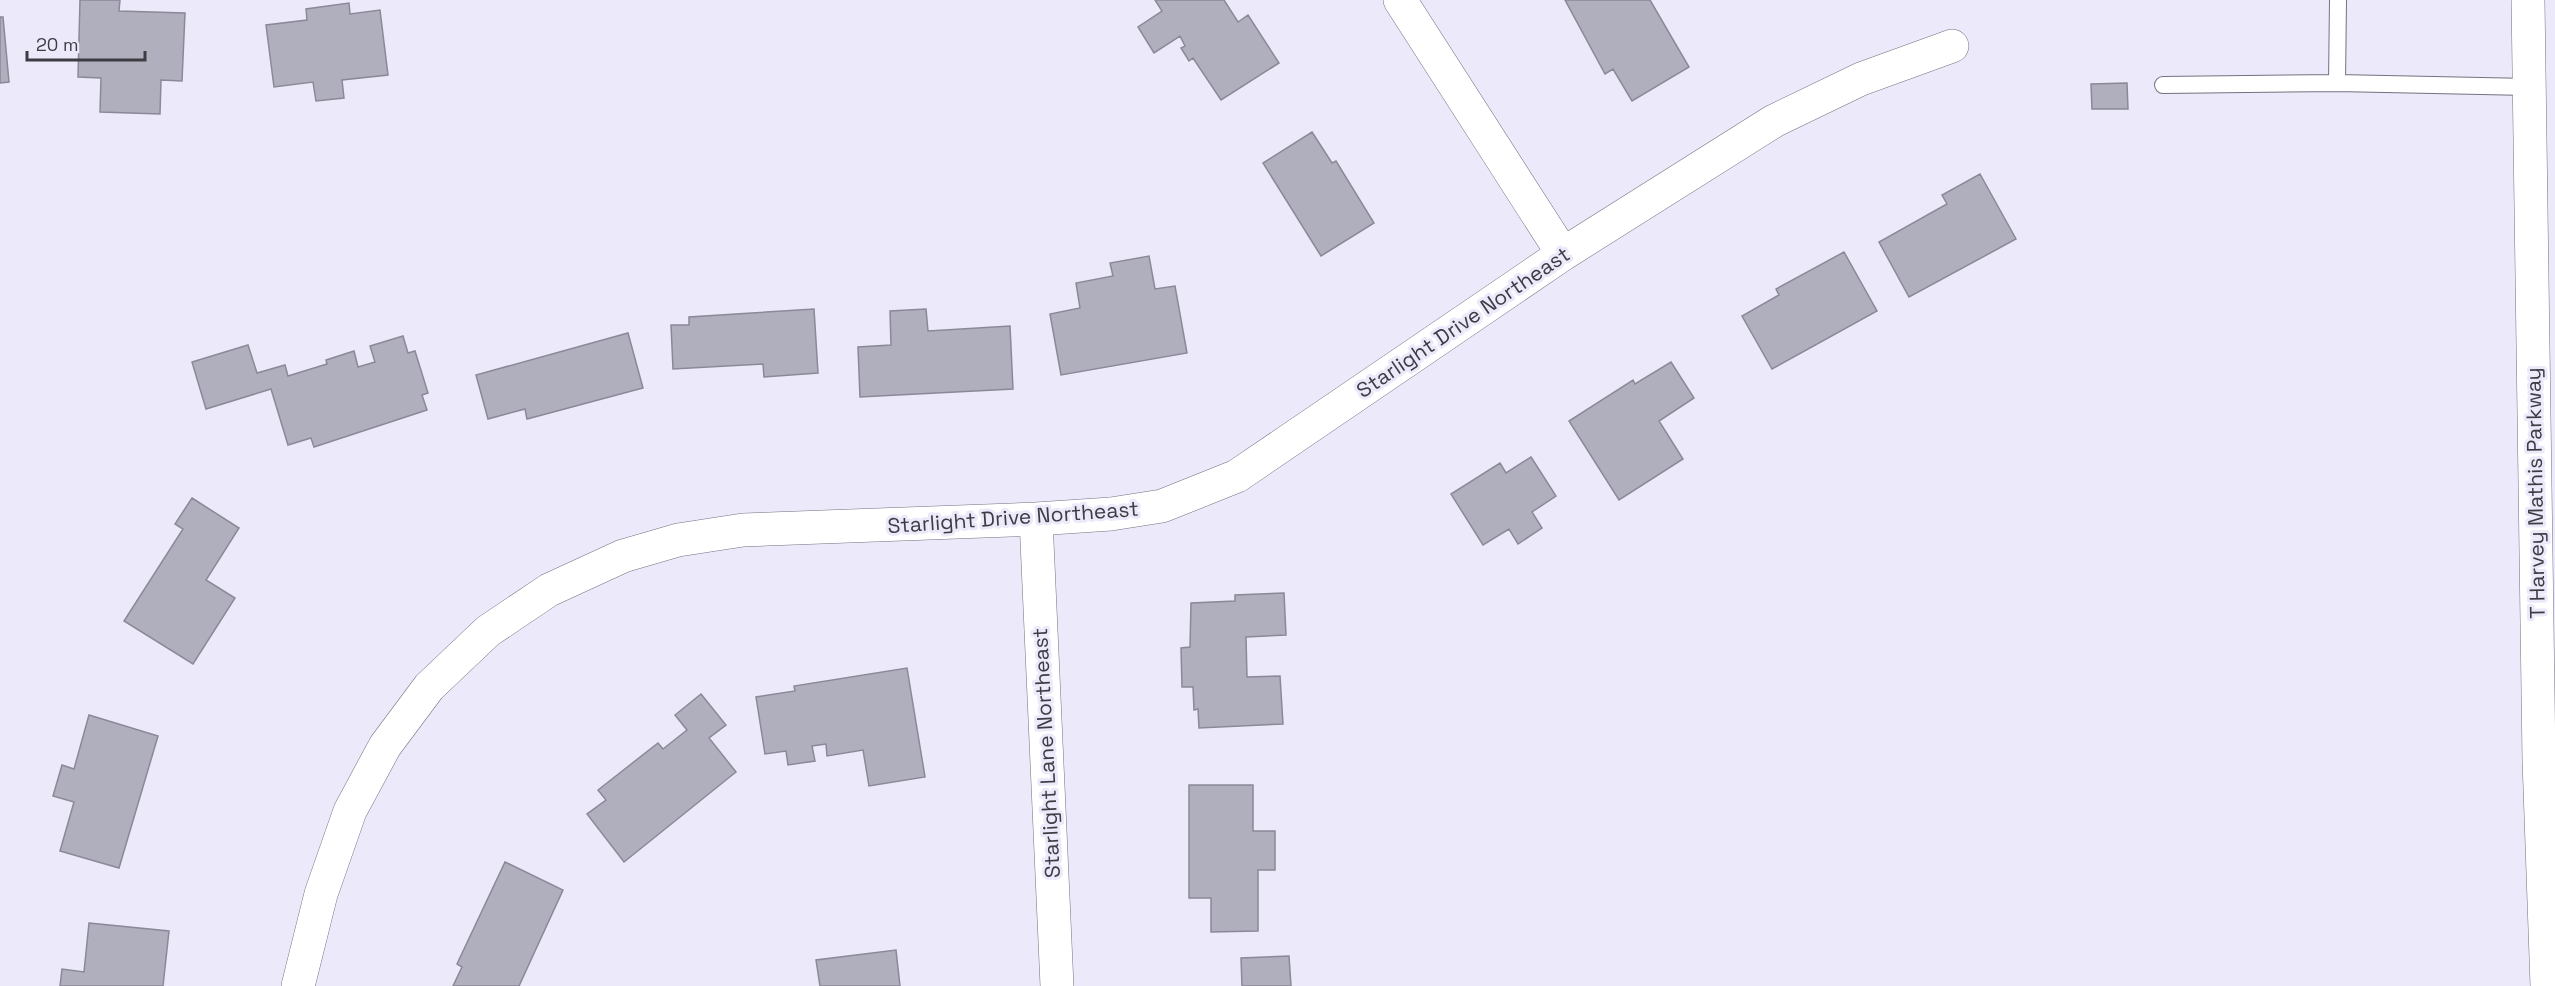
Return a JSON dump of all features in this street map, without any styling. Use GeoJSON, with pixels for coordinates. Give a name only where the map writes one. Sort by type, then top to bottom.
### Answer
{"type":"FeatureCollection","features":[{"type":"Feature","properties":{"kind":"main road"},"geometry":{"type":"LineString","coordinates":[[1400,0],[1563,254]]}},
{"type":"Feature","properties":{"kind":"main road","name":"T Harvey Mathis Parkway"},"geometry":{"type":"LineString","coordinates":[[2528,0],[2539,748],[2547,986]]}},
{"type":"Feature","properties":{"kind":"main road","name":"Starlight Drive Northeast"},"geometry":{"type":"LineString","coordinates":[[298,986],[321,894],[350,811],[385,746],[429,687],[488,631],[549,590],[623,556],[678,540],[743,530],[1036,519],[1111,514],[1162,506],[1237,476],[1563,254],[1774,121],[1861,79],[1952,46]]}},
{"type":"Feature","properties":{"kind":"main road","name":"Starlight Lane Northeast"},"geometry":{"type":"LineString","coordinates":[[1036,519],[1057,986]]}},
{"type":"Feature","properties":{"kind":"lane"},"geometry":{"type":"LineString","coordinates":[[2337,83],[2338,0]]}},
{"type":"Feature","properties":{"kind":"lane"},"geometry":{"type":"LineString","coordinates":[[2163,85],[2337,83],[2529,87]]}},
{"type":"Feature","properties":{"kind":"building"},"geometry":{"type":"Polygon","coordinates":[[[80,0],[120,0],[119,11],[185,13],[182,81],[161,80],[160,114],[100,112],[101,78],[78,77],[80,0]]]}},
{"type":"Feature","properties":{"kind":"building"},"geometry":{"type":"Polygon","coordinates":[[[1155,0],[1224,0],[1238,22],[1248,15],[1279,63],[1221,100],[1193,58],[1189,61],[1181,48],[1185,46],[1180,36],[1154,53],[1138,27],[1162,11],[1155,0]]]}},
{"type":"Feature","properties":{"kind":"building"},"geometry":{"type":"Polygon","coordinates":[[[1565,0],[1650,0],[1689,67],[1632,101],[1613,69],[1605,74],[1565,0]]]}},
{"type":"Feature","properties":{"kind":"building"},"geometry":{"type":"Polygon","coordinates":[[[349,3],[350,14],[380,10],[388,75],[342,80],[344,98],[316,101],[313,82],[274,87],[266,25],[307,20],[306,9],[349,3]]]}},
{"type":"Feature","properties":{"kind":"building"},"geometry":{"type":"Polygon","coordinates":[[[0,17],[3,17],[9,82],[0,83],[0,17]]]}},
{"type":"Feature","properties":{"kind":"building"},"geometry":{"type":"Polygon","coordinates":[[[2127,83],[2128,109],[2092,109],[2091,84],[2127,83]]]}},
{"type":"Feature","properties":{"kind":"building"},"geometry":{"type":"Polygon","coordinates":[[[1312,132],[1332,163],[1336,161],[1374,223],[1321,256],[1263,163],[1312,132]]]}},
{"type":"Feature","properties":{"kind":"building"},"geometry":{"type":"Polygon","coordinates":[[[1980,174],[2016,239],[1909,297],[1879,242],[1947,204],[1942,195],[1980,174]]]}},
{"type":"Feature","properties":{"kind":"building"},"geometry":{"type":"Polygon","coordinates":[[[1844,252],[1877,311],[1772,369],[1742,316],[1779,295],[1776,289],[1844,252]]]}},
{"type":"Feature","properties":{"kind":"building"},"geometry":{"type":"Polygon","coordinates":[[[1149,256],[1155,289],[1175,286],[1187,353],[1061,375],[1050,314],[1080,308],[1076,283],[1113,276],[1110,263],[1149,256]]]}},
{"type":"Feature","properties":{"kind":"building"},"geometry":{"type":"Polygon","coordinates":[[[814,309],[818,373],[764,377],[763,364],[673,369],[671,325],[689,325],[689,317],[814,309]]]}},
{"type":"Feature","properties":{"kind":"building"},"geometry":{"type":"Polygon","coordinates":[[[926,309],[928,331],[1010,326],[1013,389],[860,397],[858,347],[891,345],[890,311],[926,309]]]}},
{"type":"Feature","properties":{"kind":"building"},"geometry":{"type":"Polygon","coordinates":[[[628,333],[643,388],[527,419],[525,409],[488,419],[476,375],[628,333]]]}},
{"type":"Feature","properties":{"kind":"building"},"geometry":{"type":"Polygon","coordinates":[[[403,336],[408,353],[415,351],[428,393],[422,395],[427,410],[314,447],[311,438],[288,445],[271,389],[206,409],[192,362],[248,345],[257,373],[285,365],[288,376],[327,364],[326,360],[354,351],[358,367],[375,362],[370,346],[403,336]]]}},
{"type":"Feature","properties":{"kind":"building"},"geometry":{"type":"Polygon","coordinates":[[[1671,362],[1694,398],[1659,421],[1683,459],[1619,500],[1569,421],[1633,380],[1635,384],[1671,362]]]}},
{"type":"Feature","properties":{"kind":"building"},"geometry":{"type":"Polygon","coordinates":[[[1531,457],[1556,496],[1532,512],[1542,528],[1518,544],[1509,529],[1483,545],[1451,494],[1500,463],[1506,473],[1531,457]]]}},
{"type":"Feature","properties":{"kind":"building"},"geometry":{"type":"Polygon","coordinates":[[[192,498],[239,528],[206,580],[235,598],[193,664],[124,621],[183,529],[175,524],[192,498]]]}},
{"type":"Feature","properties":{"kind":"building"},"geometry":{"type":"Polygon","coordinates":[[[1284,593],[1286,635],[1246,637],[1247,677],[1280,676],[1283,724],[1199,728],[1198,709],[1194,710],[1193,687],[1182,687],[1181,648],[1190,647],[1191,603],[1235,601],[1235,595],[1284,593]]]}},
{"type":"Feature","properties":{"kind":"building"},"geometry":{"type":"Polygon","coordinates":[[[907,668],[925,777],[869,786],[863,750],[827,756],[826,744],[812,746],[815,761],[788,765],[786,751],[765,754],[756,697],[795,691],[794,686],[907,668]]]}},
{"type":"Feature","properties":{"kind":"building"},"geometry":{"type":"Polygon","coordinates":[[[701,694],[726,725],[709,738],[736,772],[624,862],[587,814],[606,800],[598,790],[658,743],[663,749],[687,730],[675,715],[701,694]]]}},
{"type":"Feature","properties":{"kind":"building"},"geometry":{"type":"Polygon","coordinates":[[[89,715],[158,736],[119,868],[60,851],[74,802],[53,796],[62,765],[74,769],[89,715]]]}},
{"type":"Feature","properties":{"kind":"building"},"geometry":{"type":"Polygon","coordinates":[[[1189,785],[1253,785],[1253,831],[1275,831],[1275,870],[1258,870],[1258,931],[1211,932],[1211,898],[1189,898],[1189,785]]]}},
{"type":"Feature","properties":{"kind":"building"},"geometry":{"type":"Polygon","coordinates":[[[505,862],[563,890],[519,986],[453,986],[462,967],[457,964],[505,862]]]}},
{"type":"Feature","properties":{"kind":"building"},"geometry":{"type":"Polygon","coordinates":[[[89,923],[169,931],[163,986],[60,986],[62,969],[84,972],[89,923]]]}},
{"type":"Feature","properties":{"kind":"building"},"geometry":{"type":"Polygon","coordinates":[[[896,950],[900,986],[820,986],[816,960],[896,950]]]}},
{"type":"Feature","properties":{"kind":"building"},"geometry":{"type":"Polygon","coordinates":[[[1289,956],[1291,986],[1242,986],[1241,958],[1289,956]]]}}]}
